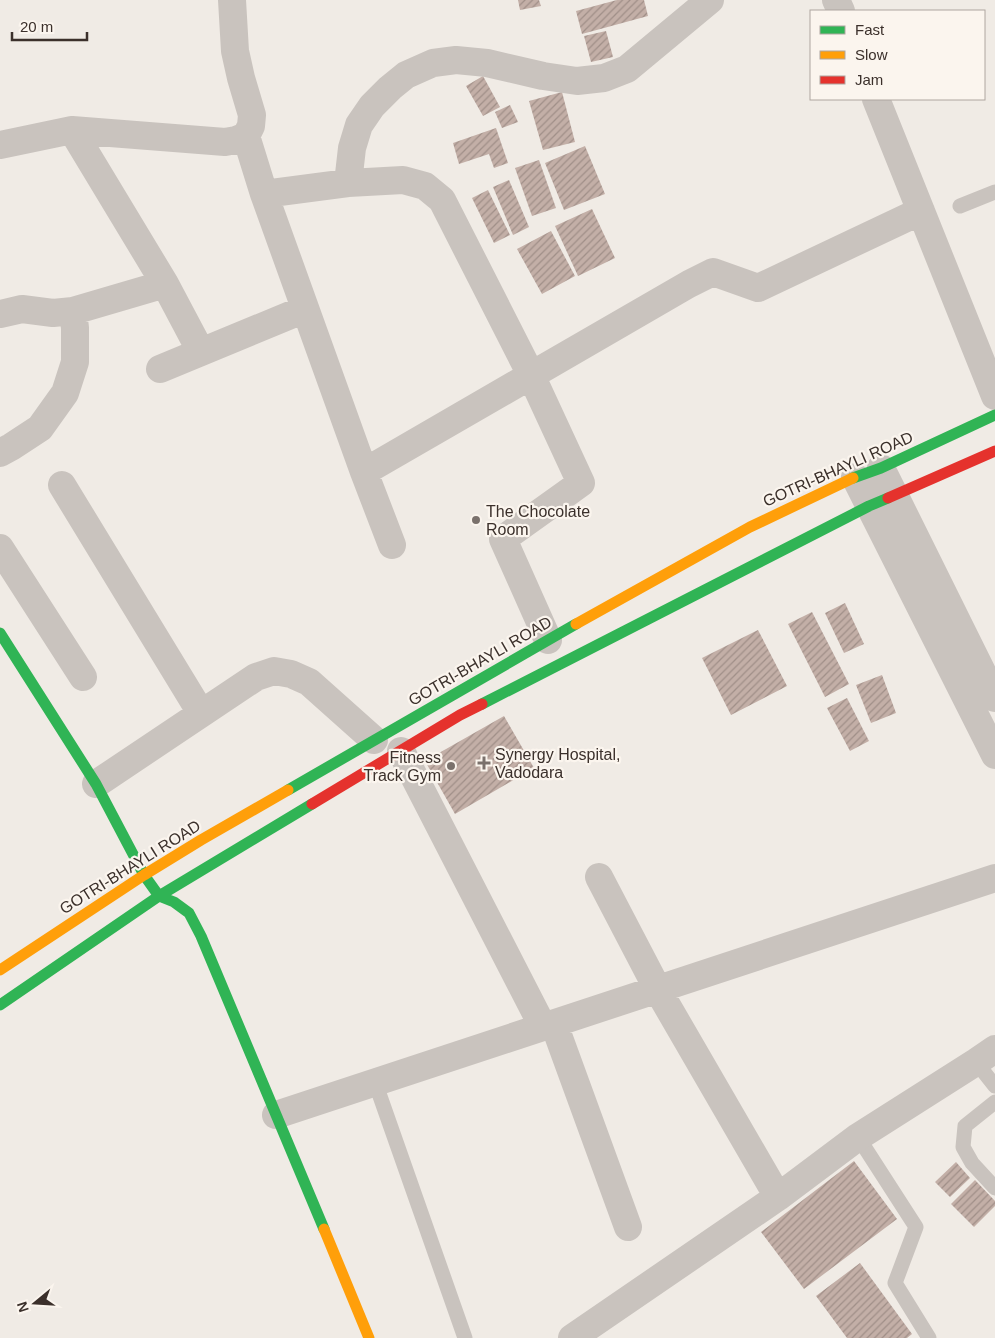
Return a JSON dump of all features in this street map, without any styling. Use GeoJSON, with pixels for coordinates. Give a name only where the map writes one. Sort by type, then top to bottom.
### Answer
{"type":"FeatureCollection","features":[{"type":"Feature","properties":{"kind":"street"},"geometry":{"type":"LineString","coordinates":[[0,144],[72,130],[225,142],[246,136],[251,126],[252,115],[235,52],[232,0]]}},
{"type":"Feature","properties":{"kind":"street"},"geometry":{"type":"LineString","coordinates":[[348,183],[352,148],[359,125],[372,106],[406,75],[433,63],[456,60],[487,63],[544,76],[577,81],[604,78],[627,69],[710,0]]}},
{"type":"Feature","properties":{"kind":"street"},"geometry":{"type":"LineString","coordinates":[[876,100],[995,396]]}},
{"type":"Feature","properties":{"kind":"street"},"geometry":{"type":"LineString","coordinates":[[72,130],[164,284],[201,352]]}},
{"type":"Feature","properties":{"kind":"street"},"geometry":{"type":"LineString","coordinates":[[246,136],[264,194],[392,545]]}},
{"type":"Feature","properties":{"kind":"street"},"geometry":{"type":"LineString","coordinates":[[264,194],[348,183],[403,180],[425,186],[442,200],[531,376],[581,483],[503,539],[548,640]]}},
{"type":"Feature","properties":{"kind":"street"},"geometry":{"type":"LineString","coordinates":[[364,472],[689,284],[714,272],[758,288],[921,211]]}},
{"type":"Feature","properties":{"kind":"street"},"geometry":{"type":"LineString","coordinates":[[0,314],[22,309],[52,313],[73,311],[164,284]]}},
{"type":"Feature","properties":{"kind":"street"},"geometry":{"type":"LineString","coordinates":[[160,369],[306,309]]}},
{"type":"Feature","properties":{"kind":"street"},"geometry":{"type":"LineString","coordinates":[[0,453],[40,428],[64,393],[75,362],[73,311]]}},
{"type":"Feature","properties":{"kind":"street","name":"GOTRI-BHAYLI ROAD"},"geometry":{"type":"LineString","coordinates":[[0,970],[144,875],[201,840],[548,640],[750,527],[995,415]]}},
{"type":"Feature","properties":{"kind":"street"},"geometry":{"type":"LineString","coordinates":[[0,1004],[159,896],[460,716],[869,506],[995,451]]}},
{"type":"Feature","properties":{"kind":"street"},"geometry":{"type":"LineString","coordinates":[[880,468],[995,698]]}},
{"type":"Feature","properties":{"kind":"street"},"geometry":{"type":"LineString","coordinates":[[855,478],[995,755]]}},
{"type":"Feature","properties":{"kind":"street"},"geometry":{"type":"LineString","coordinates":[[62,485],[201,714]]}},
{"type":"Feature","properties":{"kind":"street"},"geometry":{"type":"LineString","coordinates":[[0,548],[83,677]]}},
{"type":"Feature","properties":{"kind":"street"},"geometry":{"type":"LineString","coordinates":[[0,633],[96,784],[144,875],[159,896],[174,902],[188,912],[202,936],[369,1338]]}},
{"type":"Feature","properties":{"kind":"street"},"geometry":{"type":"LineString","coordinates":[[96,784],[256,677],[274,671],[291,674],[309,682],[374,740]]}},
{"type":"Feature","properties":{"kind":"street"},"geometry":{"type":"LineString","coordinates":[[401,751],[548,1026],[628,1227]]}},
{"type":"Feature","properties":{"kind":"street"},"geometry":{"type":"LineString","coordinates":[[599,877],[658,990],[778,1197]]}},
{"type":"Feature","properties":{"kind":"street"},"geometry":{"type":"LineString","coordinates":[[276,1115],[995,878]]}},
{"type":"Feature","properties":{"kind":"street"},"geometry":{"type":"LineString","coordinates":[[572,1338],[778,1197],[858,1137],[986,1056]]}},
{"type":"Feature","properties":{"kind":"lane"},"geometry":{"type":"LineString","coordinates":[[960,206],[995,192]]}},
{"type":"Feature","properties":{"kind":"lane"},"geometry":{"type":"LineString","coordinates":[[986,1056],[995,1086]]}},
{"type":"Feature","properties":{"kind":"lane"},"geometry":{"type":"LineString","coordinates":[[375,1082],[466,1338]]}},
{"type":"Feature","properties":{"kind":"lane"},"geometry":{"type":"LineString","coordinates":[[995,1102],[966,1126],[963,1147],[972,1163],[995,1188]]}},
{"type":"Feature","properties":{"kind":"lane"},"geometry":{"type":"LineString","coordinates":[[858,1137],[916,1226],[896,1283],[929,1338]]}},
{"type":"Feature","properties":{"kind":"building"},"geometry":{"type":"Polygon","coordinates":[[[518,0],[539,0],[541,6],[520,10],[518,0]]]}},
{"type":"Feature","properties":{"kind":"building"},"geometry":{"type":"Polygon","coordinates":[[[617,0],[644,0],[648,16],[582,34],[576,11],[617,0]]]}},
{"type":"Feature","properties":{"kind":"building"},"geometry":{"type":"Polygon","coordinates":[[[606,31],[613,57],[591,62],[584,36],[606,31]]]}},
{"type":"Feature","properties":{"kind":"building"},"geometry":{"type":"Polygon","coordinates":[[[483,76],[500,107],[483,116],[466,86],[483,76]]]}},
{"type":"Feature","properties":{"kind":"building"},"geometry":{"type":"Polygon","coordinates":[[[562,92],[575,142],[543,150],[529,101],[562,92]]]}},
{"type":"Feature","properties":{"kind":"building"},"geometry":{"type":"Polygon","coordinates":[[[510,105],[518,122],[502,128],[495,112],[510,105]]]}},
{"type":"Feature","properties":{"kind":"building"},"geometry":{"type":"Polygon","coordinates":[[[496,128],[508,163],[494,168],[489,154],[459,164],[453,143],[496,128]]]}},
{"type":"Feature","properties":{"kind":"building"},"geometry":{"type":"Polygon","coordinates":[[[585,146],[605,194],[564,210],[545,163],[585,146]]]}},
{"type":"Feature","properties":{"kind":"building"},"geometry":{"type":"Polygon","coordinates":[[[539,160],[556,208],[532,216],[515,168],[539,160]]]}},
{"type":"Feature","properties":{"kind":"building"},"geometry":{"type":"Polygon","coordinates":[[[509,180],[529,227],[513,235],[493,187],[509,180]]]}},
{"type":"Feature","properties":{"kind":"building"},"geometry":{"type":"Polygon","coordinates":[[[488,190],[510,235],[494,243],[472,198],[488,190]]]}},
{"type":"Feature","properties":{"kind":"building"},"geometry":{"type":"Polygon","coordinates":[[[592,209],[615,258],[578,276],[555,226],[592,209]]]}},
{"type":"Feature","properties":{"kind":"building"},"geometry":{"type":"Polygon","coordinates":[[[551,231],[575,276],[542,294],[517,249],[551,231]]]}},
{"type":"Feature","properties":{"kind":"building"},"geometry":{"type":"Polygon","coordinates":[[[845,603],[864,644],[844,653],[825,613],[845,603]]]}},
{"type":"Feature","properties":{"kind":"building"},"geometry":{"type":"Polygon","coordinates":[[[812,612],[849,684],[825,697],[788,624],[812,612]]]}},
{"type":"Feature","properties":{"kind":"building"},"geometry":{"type":"Polygon","coordinates":[[[758,630],[787,686],[731,715],[702,658],[758,630]]]}},
{"type":"Feature","properties":{"kind":"building"},"geometry":{"type":"Polygon","coordinates":[[[882,675],[896,713],[871,723],[856,685],[882,675]]]}},
{"type":"Feature","properties":{"kind":"building"},"geometry":{"type":"Polygon","coordinates":[[[847,698],[869,741],[850,751],[827,708],[847,698]]]}},
{"type":"Feature","properties":{"kind":"building"},"geometry":{"type":"Polygon","coordinates":[[[504,716],[534,768],[455,814],[425,761],[504,716]]]}},
{"type":"Feature","properties":{"kind":"building"},"geometry":{"type":"Polygon","coordinates":[[[854,1161],[897,1219],[804,1289],[761,1232],[854,1161]]]}},
{"type":"Feature","properties":{"kind":"building"},"geometry":{"type":"Polygon","coordinates":[[[956,1162],[970,1178],[950,1197],[935,1182],[956,1162]]]}},
{"type":"Feature","properties":{"kind":"building"},"geometry":{"type":"Polygon","coordinates":[[[975,1180],[995,1201],[995,1206],[974,1227],[951,1204],[975,1180]]]}},
{"type":"Feature","properties":{"kind":"building"},"geometry":{"type":"Polygon","coordinates":[[[860,1263],[912,1334],[907,1338],[847,1338],[816,1296],[860,1263]]]}},
{"type":"Feature","properties":{"kind":"traffic: fast"},"geometry":{"type":"LineString","coordinates":[[853,478],[881,468],[995,415]]}},
{"type":"Feature","properties":{"kind":"traffic: fast"},"geometry":{"type":"LineString","coordinates":[[482,704],[888,498]]}},
{"type":"Feature","properties":{"kind":"traffic: fast"},"geometry":{"type":"LineString","coordinates":[[288,790],[576,624]]}},
{"type":"Feature","properties":{"kind":"traffic: fast"},"geometry":{"type":"LineString","coordinates":[[0,633],[96,784],[144,875],[159,896],[174,902],[189,913],[201,936],[324,1229]]}},
{"type":"Feature","properties":{"kind":"traffic: fast"},"geometry":{"type":"LineString","coordinates":[[0,1005],[159,896],[312,804]]}},
{"type":"Feature","properties":{"kind":"traffic: slow"},"geometry":{"type":"LineString","coordinates":[[576,624],[750,527],[853,478]]}},
{"type":"Feature","properties":{"kind":"traffic: slow"},"geometry":{"type":"LineString","coordinates":[[0,970],[144,875],[288,790]]}},
{"type":"Feature","properties":{"kind":"traffic: slow"},"geometry":{"type":"LineString","coordinates":[[324,1229],[369,1338]]}},
{"type":"Feature","properties":{"kind":"traffic: jam"},"geometry":{"type":"LineString","coordinates":[[888,498],[995,451]]}},
{"type":"Feature","properties":{"kind":"traffic: jam"},"geometry":{"type":"LineString","coordinates":[[312,804],[460,715],[482,704]]}},
{"type":"Feature","properties":{"kind":"place","name":"The Chocolate Room"},"geometry":{"type":"Point","coordinates":[476,520]}},
{"type":"Feature","properties":{"kind":"place","name":"Synergy Hospital, Vadodara"},"geometry":{"type":"Point","coordinates":[484,763]}},
{"type":"Feature","properties":{"kind":"place","name":"Fitness Track Gym"},"geometry":{"type":"Point","coordinates":[451,766]}}]}
